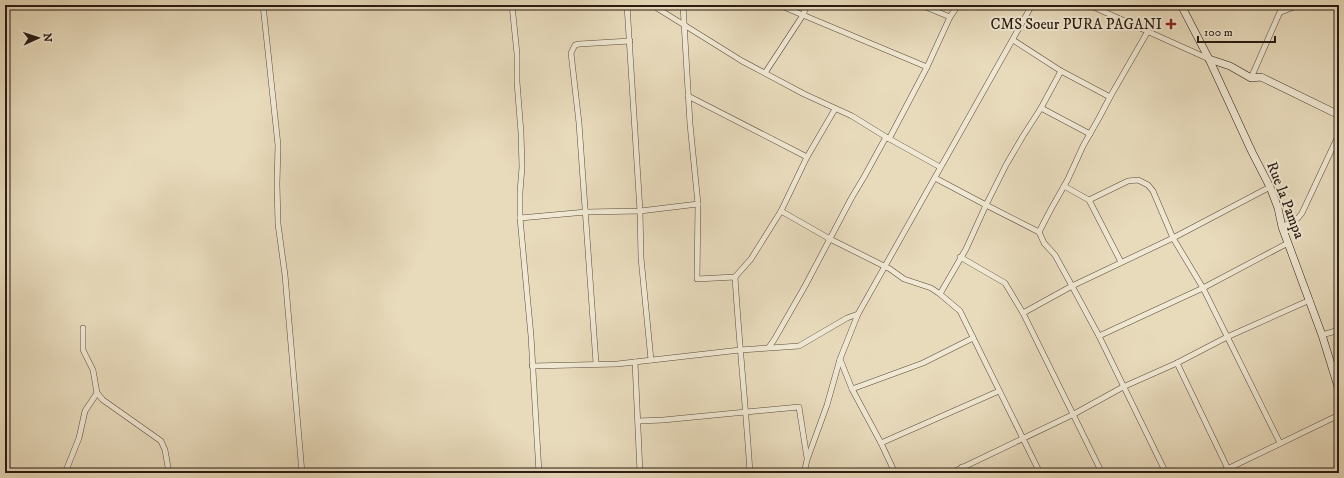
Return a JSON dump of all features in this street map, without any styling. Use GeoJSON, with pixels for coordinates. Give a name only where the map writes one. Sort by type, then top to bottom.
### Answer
{"type":"FeatureCollection","features":[{"type":"Feature","properties":{"kind":"street"},"geometry":{"type":"LineString","coordinates":[[263,5],[278,145],[278,224],[285,275],[302,473]]}},
{"type":"Feature","properties":{"kind":"street"},"geometry":{"type":"LineString","coordinates":[[512,5],[517,54],[517,82],[521,133],[522,167],[520,218],[531,336],[539,473]]}},
{"type":"Feature","properties":{"kind":"street"},"geometry":{"type":"LineString","coordinates":[[627,5],[640,211],[641,258],[651,360]]}},
{"type":"Feature","properties":{"kind":"street"},"geometry":{"type":"LineString","coordinates":[[652,5],[765,73],[835,109],[852,116],[940,167]]}},
{"type":"Feature","properties":{"kind":"street"},"geometry":{"type":"LineString","coordinates":[[683,5],[684,50],[698,204],[697,279],[735,277],[751,259],[781,211],[807,157],[835,109]]}},
{"type":"Feature","properties":{"kind":"street"},"geometry":{"type":"LineString","coordinates":[[778,5],[927,67]]}},
{"type":"Feature","properties":{"kind":"street"},"geometry":{"type":"LineString","coordinates":[[765,73],[803,15],[807,5]]}},
{"type":"Feature","properties":{"kind":"street"},"geometry":{"type":"LineString","coordinates":[[921,5],[950,17]]}},
{"type":"Feature","properties":{"kind":"street"},"geometry":{"type":"LineString","coordinates":[[769,347],[888,138],[927,67],[950,17],[958,5]]}},
{"type":"Feature","properties":{"kind":"street"},"geometry":{"type":"LineString","coordinates":[[781,473],[804,472],[827,405],[840,359],[858,314],[936,178],[940,167],[1032,5]]}},
{"type":"Feature","properties":{"kind":"street"},"geometry":{"type":"LineString","coordinates":[[1089,5],[1209,59],[1230,66],[1251,78],[1261,77],[1339,115]]}},
{"type":"Feature","properties":{"kind":"street","name":"Rue la Pampa"},"geometry":{"type":"LineString","coordinates":[[1181,5],[1209,59],[1270,187],[1278,208],[1282,227],[1322,335],[1339,390]]}},
{"type":"Feature","properties":{"kind":"street"},"geometry":{"type":"LineString","coordinates":[[1251,78],[1283,5]]}},
{"type":"Feature","properties":{"kind":"street"},"geometry":{"type":"LineString","coordinates":[[1281,12],[1299,5]]}},
{"type":"Feature","properties":{"kind":"street"},"geometry":{"type":"LineString","coordinates":[[1039,232],[1110,96],[1148,31]]}},
{"type":"Feature","properties":{"kind":"street"},"geometry":{"type":"LineString","coordinates":[[1013,40],[1061,71],[1110,96]]}},
{"type":"Feature","properties":{"kind":"street"},"geometry":{"type":"LineString","coordinates":[[596,363],[579,122],[571,53],[575,45],[579,44],[630,41]]}},
{"type":"Feature","properties":{"kind":"street"},"geometry":{"type":"LineString","coordinates":[[940,294],[966,249],[986,205],[1023,136],[1042,108],[1061,71]]}},
{"type":"Feature","properties":{"kind":"street"},"geometry":{"type":"LineString","coordinates":[[688,96],[807,157]]}},
{"type":"Feature","properties":{"kind":"street"},"geometry":{"type":"LineString","coordinates":[[1042,108],[1090,134]]}},
{"type":"Feature","properties":{"kind":"street"},"geometry":{"type":"LineString","coordinates":[[1282,227],[1298,218],[1302,213],[1339,134]]}},
{"type":"Feature","properties":{"kind":"street"},"geometry":{"type":"LineString","coordinates":[[936,178],[1039,232],[1044,243],[1055,255],[1099,336],[1166,473]]}},
{"type":"Feature","properties":{"kind":"street"},"geometry":{"type":"LineString","coordinates":[[1090,200],[1128,181],[1138,180],[1148,185],[1153,191],[1173,238],[1203,288],[1280,443]]}},
{"type":"Feature","properties":{"kind":"street"},"geometry":{"type":"LineString","coordinates":[[1064,186],[1090,200],[1121,262]]}},
{"type":"Feature","properties":{"kind":"street"},"geometry":{"type":"LineString","coordinates":[[1023,313],[1072,286],[1173,238],[1270,187]]}},
{"type":"Feature","properties":{"kind":"street"},"geometry":{"type":"LineString","coordinates":[[520,218],[586,212],[640,211],[698,204]]}},
{"type":"Feature","properties":{"kind":"street"},"geometry":{"type":"LineString","coordinates":[[781,211],[904,279],[931,288],[960,311],[1040,473]]}},
{"type":"Feature","properties":{"kind":"street"},"geometry":{"type":"LineString","coordinates":[[1099,336],[1203,288],[1288,243]]}},
{"type":"Feature","properties":{"kind":"street"},"geometry":{"type":"LineString","coordinates":[[960,257],[1006,283],[1023,313],[1102,473]]}},
{"type":"Feature","properties":{"kind":"street"},"geometry":{"type":"LineString","coordinates":[[735,277],[750,473]]}},
{"type":"Feature","properties":{"kind":"street"},"geometry":{"type":"LineString","coordinates":[[952,473],[1074,414],[1123,387],[1177,363],[1227,337],[1310,300]]}},
{"type":"Feature","properties":{"kind":"street"},"geometry":{"type":"LineString","coordinates":[[532,366],[596,363],[617,364],[769,347],[799,346],[848,318],[858,314]]}},
{"type":"Feature","properties":{"kind":"street"},"geometry":{"type":"LineString","coordinates":[[83,328],[84,350],[93,370],[97,392],[103,400],[161,441],[165,450],[169,473]]}},
{"type":"Feature","properties":{"kind":"street"},"geometry":{"type":"LineString","coordinates":[[1322,335],[1339,330]]}},
{"type":"Feature","properties":{"kind":"street"},"geometry":{"type":"LineString","coordinates":[[852,389],[923,364],[973,338]]}},
{"type":"Feature","properties":{"kind":"street"},"geometry":{"type":"LineString","coordinates":[[840,359],[852,389],[881,443],[895,473]]}},
{"type":"Feature","properties":{"kind":"street"},"geometry":{"type":"LineString","coordinates":[[635,362],[640,473]]}},
{"type":"Feature","properties":{"kind":"street"},"geometry":{"type":"LineString","coordinates":[[1177,363],[1228,469]]}},
{"type":"Feature","properties":{"kind":"street"},"geometry":{"type":"LineString","coordinates":[[881,443],[999,391]]}},
{"type":"Feature","properties":{"kind":"street"},"geometry":{"type":"LineString","coordinates":[[65,473],[79,438],[85,411],[97,392]]}},
{"type":"Feature","properties":{"kind":"street"},"geometry":{"type":"LineString","coordinates":[[638,421],[798,407],[807,460]]}},
{"type":"Feature","properties":{"kind":"street"},"geometry":{"type":"LineString","coordinates":[[1219,473],[1339,415]]}},
{"type":"Feature","properties":{"kind":"street"},"geometry":{"type":"LineString","coordinates":[[962,468],[965,473]]}},
{"type":"Feature","properties":{"kind":"street"},"geometry":{"type":"LineString","coordinates":[[210,473],[218,473]]}},
{"type":"Feature","properties":{"kind":"place","name":"CMS Soeur PURA PAGANI"},"geometry":{"type":"Point","coordinates":[1171,24]}}]}
